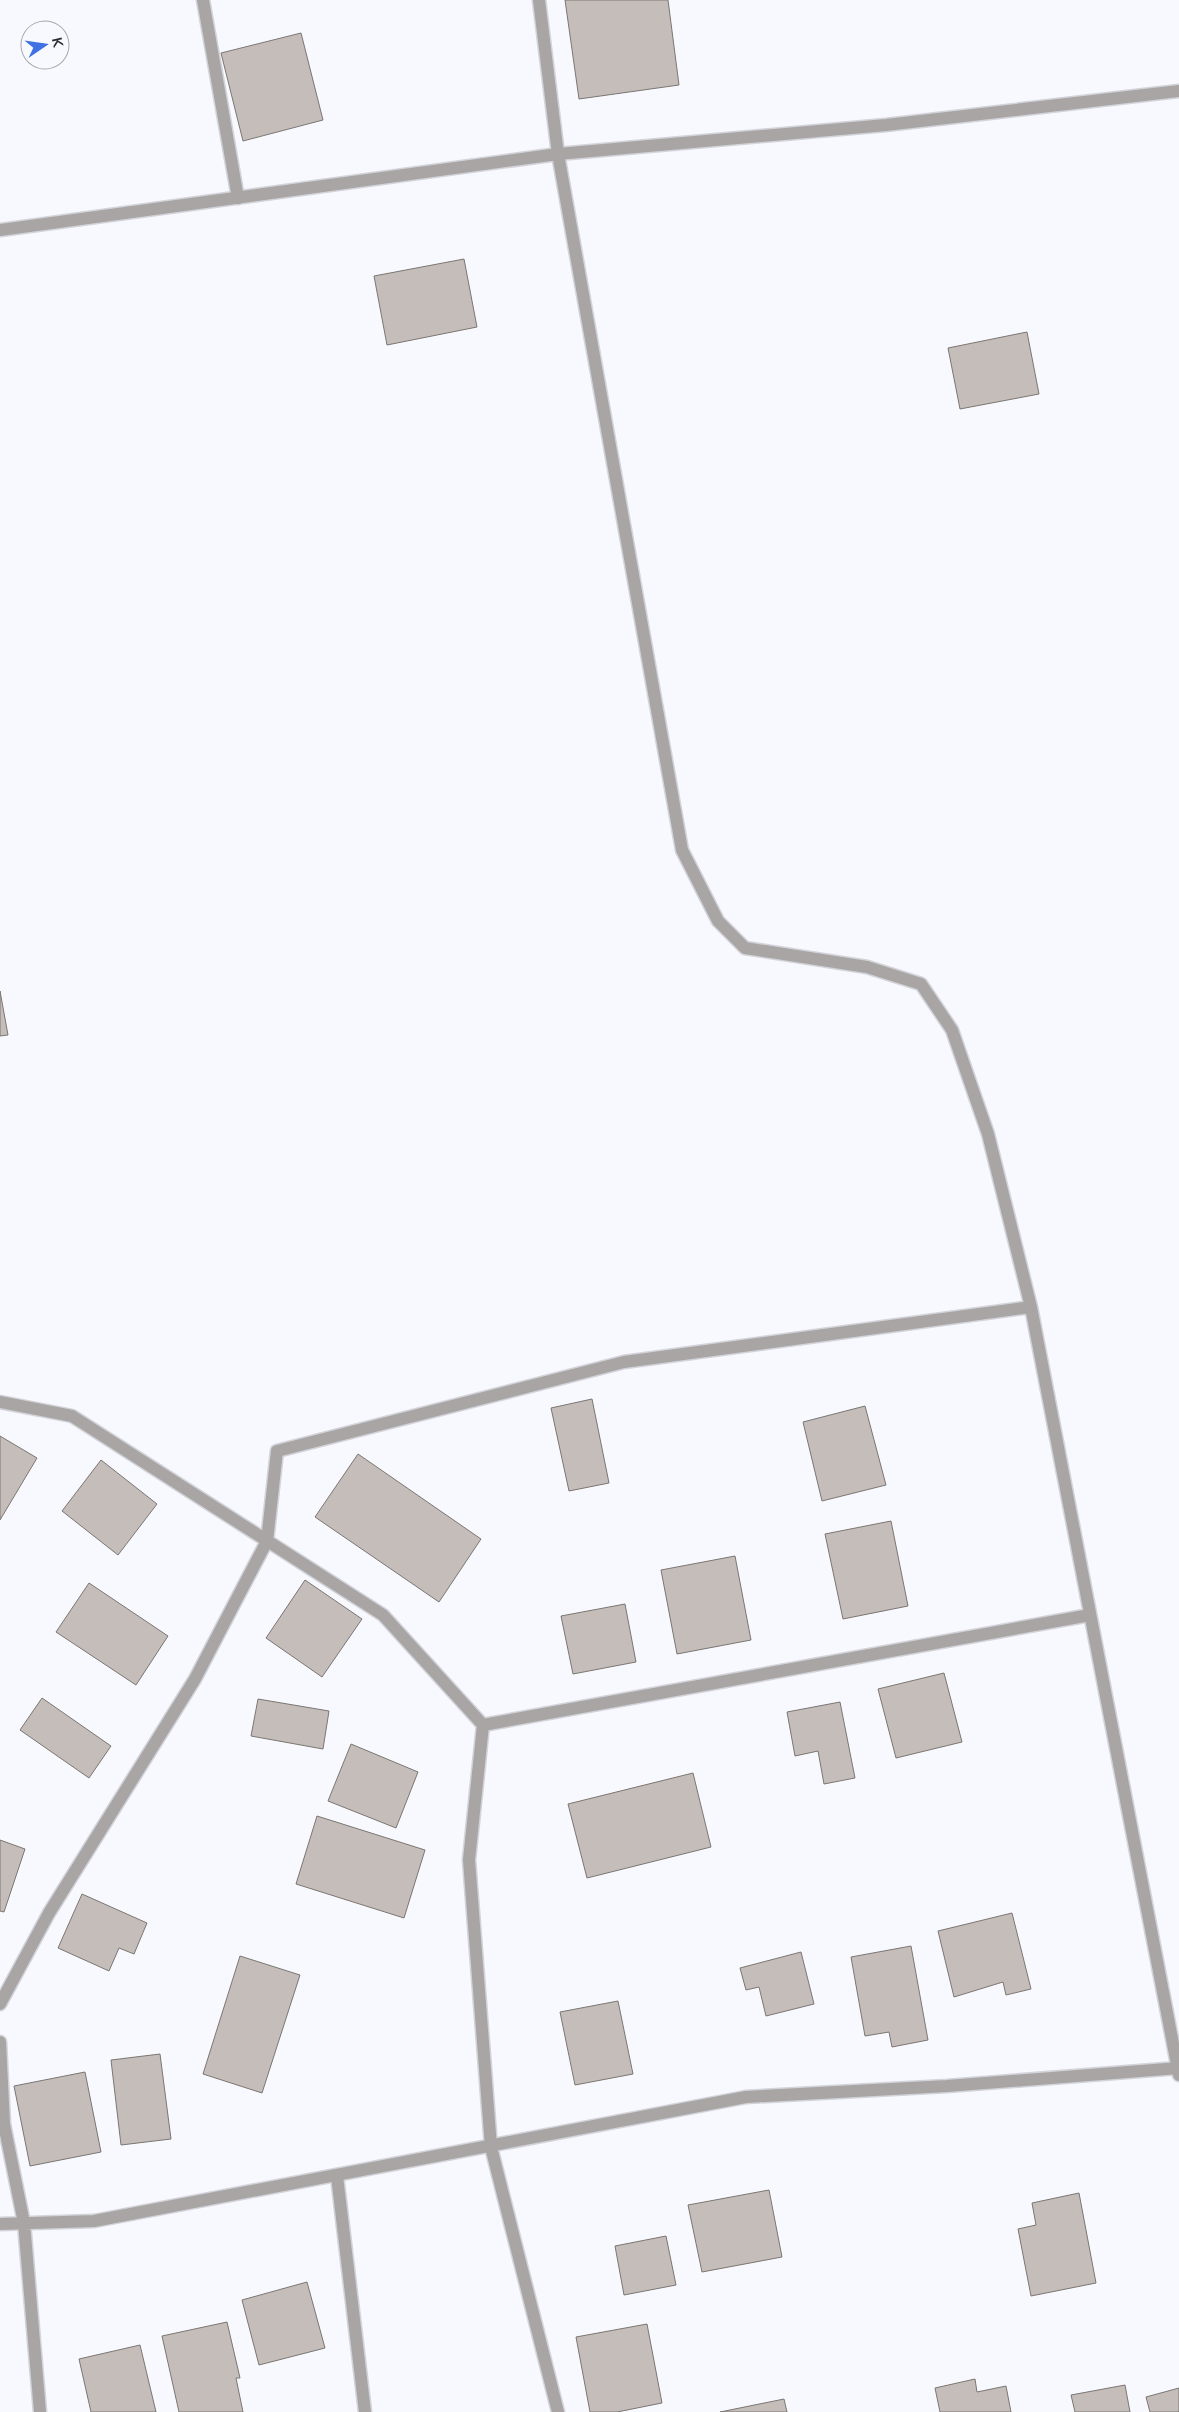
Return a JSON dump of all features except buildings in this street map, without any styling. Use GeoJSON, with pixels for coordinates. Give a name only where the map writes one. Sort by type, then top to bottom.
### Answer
{"type":"FeatureCollection","features":[{"type":"Feature","properties":{"kind":"street"},"geometry":{"type":"LineString","coordinates":[[203,0],[238,198]]}},
{"type":"Feature","properties":{"kind":"street"},"geometry":{"type":"LineString","coordinates":[[0,2224],[94,2221],[746,2097],[947,2086],[1178,2070],[1031,1306],[988,1134],[952,1030],[921,984],[867,967],[745,948],[718,921],[682,850],[558,154],[539,0]]}},
{"type":"Feature","properties":{"kind":"street"},"geometry":{"type":"LineString","coordinates":[[0,230],[558,154],[886,125],[1179,91]]}},
{"type":"Feature","properties":{"kind":"street"},"geometry":{"type":"LineString","coordinates":[[0,2004],[49,1913],[195,1679],[267,1541],[277,1451],[624,1362],[1031,1306]]}},
{"type":"Feature","properties":{"kind":"street"},"geometry":{"type":"LineString","coordinates":[[0,1402],[72,1416],[383,1615],[483,1725],[469,1860],[491,2147],[558,2412]]}},
{"type":"Feature","properties":{"kind":"street"},"geometry":{"type":"LineString","coordinates":[[483,1725],[1090,1615]]}},
{"type":"Feature","properties":{"kind":"street"},"geometry":{"type":"LineString","coordinates":[[0,2042],[4,2124],[24,2223],[40,2412]]}},
{"type":"Feature","properties":{"kind":"street"},"geometry":{"type":"LineString","coordinates":[[336,2176],[365,2412]]}}]}
